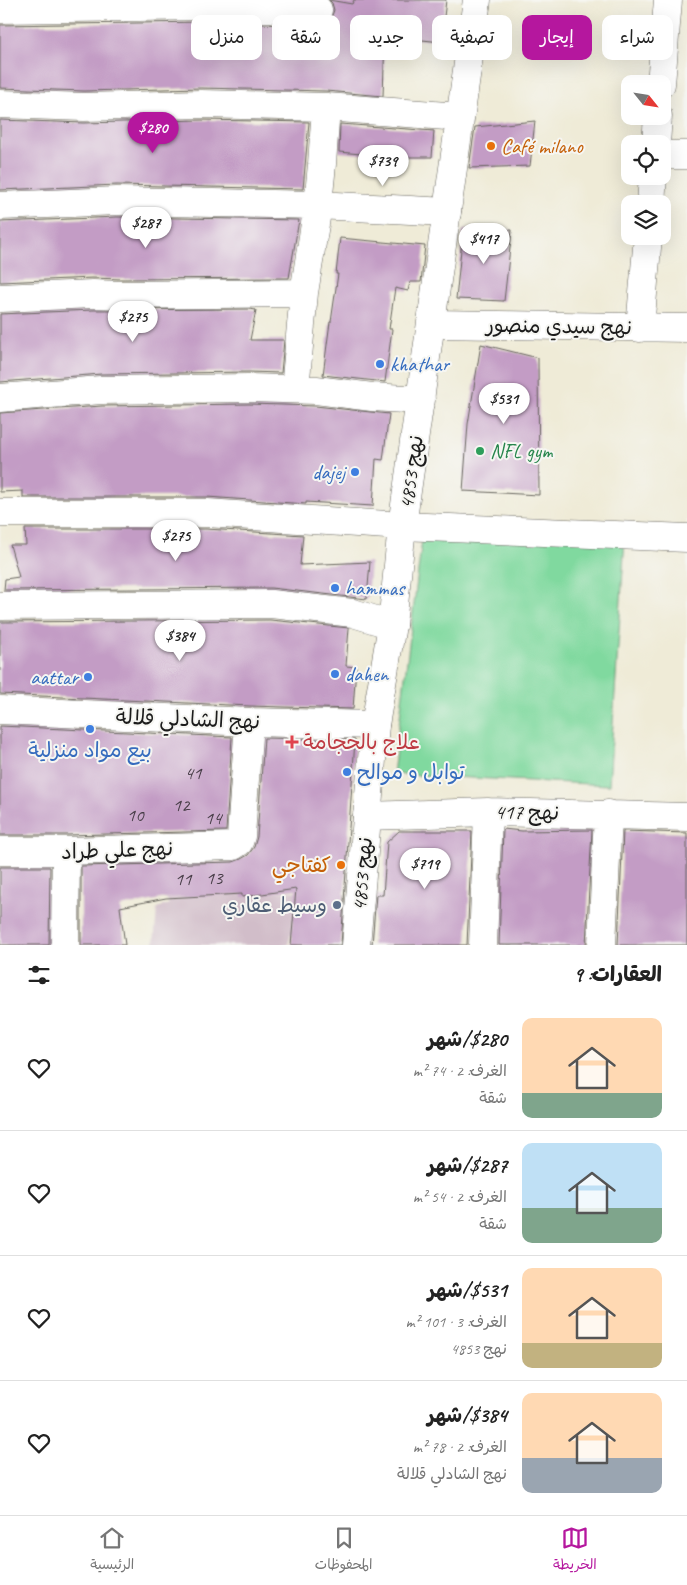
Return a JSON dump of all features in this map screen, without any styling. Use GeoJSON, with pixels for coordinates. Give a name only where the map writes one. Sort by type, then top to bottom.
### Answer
{"type":"FeatureCollection","features":[{"type":"Feature","properties":{"kind":"street","name":"نهج 4853"},"geometry":{"type":"LineString","coordinates":[[356,945],[375,724],[392,625],[402,526],[477,0]]}},
{"type":"Feature","properties":{"kind":"street"},"geometry":{"type":"LineString","coordinates":[[662,75],[668,0]]}},
{"type":"Feature","properties":{"kind":"street"},"geometry":{"type":"LineString","coordinates":[[0,9],[208,6],[318,10]]}},
{"type":"Feature","properties":{"kind":"street"},"geometry":{"type":"LineString","coordinates":[[0,104],[84,107],[201,104],[326,107],[460,117]]}},
{"type":"Feature","properties":{"kind":"street"},"geometry":{"type":"LineString","coordinates":[[296,389],[304,293],[318,205],[326,107]]}},
{"type":"Feature","properties":{"kind":"street"},"geometry":{"type":"LineString","coordinates":[[671,155],[687,155]]}},
{"type":"Feature","properties":{"kind":"street"},"geometry":{"type":"LineString","coordinates":[[0,206],[117,201],[318,205],[447,212]]}},
{"type":"Feature","properties":{"kind":"street"},"geometry":{"type":"LineString","coordinates":[[640,328],[647,245]]}},
{"type":"Feature","properties":{"kind":"street"},"geometry":{"type":"LineString","coordinates":[[0,298],[93,294],[304,293]]}},
{"type":"Feature","properties":{"kind":"street","name":"نهج سيدي منصور"},"geometry":{"type":"LineString","coordinates":[[432,324],[687,328]]}},
{"type":"Feature","properties":{"kind":"street"},"geometry":{"type":"LineString","coordinates":[[0,398],[101,390],[172,388],[296,389],[421,400]]}},
{"type":"Feature","properties":{"kind":"street"},"geometry":{"type":"LineString","coordinates":[[0,513],[207,513],[402,526],[687,538]]}},
{"type":"Feature","properties":{"kind":"street"},"geometry":{"type":"LineString","coordinates":[[0,606],[271,604],[354,613],[392,625]]}},
{"type":"Feature","properties":{"kind":"street","name":"نهج الشادلي قلالة"},"geometry":{"type":"LineString","coordinates":[[0,710],[249,722],[375,724]]}},
{"type":"Feature","properties":{"kind":"street","name":"نهج علي طراد"},"geometry":{"type":"LineString","coordinates":[[0,851],[66,852],[233,846],[239,842],[241,836],[249,722]]}},
{"type":"Feature","properties":{"kind":"street"},"geometry":{"type":"LineString","coordinates":[[483,945],[488,812]]}},
{"type":"Feature","properties":{"kind":"street","name":"نهج 417"},"geometry":{"type":"LineString","coordinates":[[368,816],[488,812],[687,817]]}},
{"type":"Feature","properties":{"kind":"street"},"geometry":{"type":"LineString","coordinates":[[602,945],[608,814]]}},
{"type":"Feature","properties":{"kind":"street"},"geometry":{"type":"LineString","coordinates":[[65,945],[66,852]]}},
{"type":"Feature","properties":{"kind":"shaded area"},"geometry":{"type":"Polygon","coordinates":[[[296,891],[295,918],[344,921],[340,939],[291,934],[288,945],[154,945],[157,908],[169,904],[166,898],[296,891]]]}},
{"type":"Feature","properties":{"kind":"green space"},"geometry":{"type":"Polygon","coordinates":[[[423,531],[625,539],[609,785],[393,774],[423,531]]]}},
{"type":"Feature","properties":{"kind":"building"},"geometry":{"type":"Polygon","coordinates":[[[329,0],[352,4],[354,0],[446,0],[444,15],[432,15],[432,41],[422,40],[422,15],[350,15],[350,60],[384,60],[383,96],[326,91],[201,88],[84,91],[0,88],[0,25],[191,22],[191,60],[262,60],[262,24],[272,24],[272,60],[340,60],[340,15],[332,15],[334,10],[329,0]]]}},
{"type":"Feature","properties":{"kind":"building"},"geometry":{"type":"Polygon","coordinates":[[[0,120],[84,123],[201,120],[309,122],[303,189],[117,185],[0,190],[0,120]]]}},
{"type":"Feature","properties":{"kind":"building"},"geometry":{"type":"Polygon","coordinates":[[[535,121],[530,166],[469,168],[475,127],[535,121]]]}},
{"type":"Feature","properties":{"kind":"building"},"geometry":{"type":"Polygon","coordinates":[[[340,124],[434,131],[432,157],[372,157],[372,155],[339,152],[340,124]]]}},
{"type":"Feature","properties":{"kind":"building"},"geometry":{"type":"Polygon","coordinates":[[[117,217],[299,220],[289,278],[92,278],[0,282],[0,222],[117,217]]]}},
{"type":"Feature","properties":{"kind":"building"},"geometry":{"type":"Polygon","coordinates":[[[463,230],[512,230],[504,301],[456,299],[463,230]]]}},
{"type":"Feature","properties":{"kind":"building"},"geometry":{"type":"Polygon","coordinates":[[[340,238],[425,246],[421,282],[410,282],[408,291],[395,288],[389,329],[392,329],[385,382],[323,375],[338,274],[336,274],[340,238]]]}},
{"type":"Feature","properties":{"kind":"building"},"geometry":{"type":"Polygon","coordinates":[[[93,310],[256,310],[250,340],[284,340],[281,373],[101,374],[0,382],[0,314],[93,310]]]}},
{"type":"Feature","properties":{"kind":"building"},"geometry":{"type":"Polygon","coordinates":[[[481,344],[538,358],[539,495],[463,491],[468,424],[481,344]]]}},
{"type":"Feature","properties":{"kind":"building"},"geometry":{"type":"Polygon","coordinates":[[[249,404],[315,406],[389,414],[383,460],[376,459],[373,506],[306,502],[306,504],[207,497],[23,497],[23,491],[0,492],[0,413],[102,406],[249,404]]]}},
{"type":"Feature","properties":{"kind":"building"},"geometry":{"type":"Polygon","coordinates":[[[25,529],[206,529],[303,535],[300,565],[370,562],[367,599],[271,588],[4,590],[5,579],[19,577],[10,545],[26,545],[25,529]]]}},
{"type":"Feature","properties":{"kind":"building"},"geometry":{"type":"Polygon","coordinates":[[[270,620],[349,628],[346,666],[356,667],[353,709],[0,694],[0,622],[270,620]]]}},
{"type":"Feature","properties":{"kind":"building"},"geometry":{"type":"Polygon","coordinates":[[[0,726],[232,737],[226,831],[0,835],[0,726]]]}},
{"type":"Feature","properties":{"kind":"building"},"geometry":{"type":"Polygon","coordinates":[[[264,738],[355,740],[341,945],[291,945],[296,889],[242,897],[242,894],[166,898],[120,907],[125,945],[81,945],[81,866],[233,862],[248,855],[254,847],[257,837],[264,738]]]}},
{"type":"Feature","properties":{"kind":"building"},"geometry":{"type":"Polygon","coordinates":[[[503,829],[522,831],[592,830],[586,945],[499,945],[503,829]]]}},
{"type":"Feature","properties":{"kind":"building"},"geometry":{"type":"Polygon","coordinates":[[[399,831],[472,831],[467,945],[372,945],[376,895],[383,895],[387,842],[399,831]]]}},
{"type":"Feature","properties":{"kind":"building"},"geometry":{"type":"Polygon","coordinates":[[[623,831],[687,833],[687,945],[618,945],[623,831]]]}},
{"type":"Feature","properties":{"kind":"building"},"geometry":{"type":"Polygon","coordinates":[[[0,867],[50,867],[49,945],[0,945],[0,867]]]}},
{"type":"Feature","properties":{"kind":"place","name":"Café milano"},"geometry":{"type":"Point","coordinates":[491,146]}},
{"type":"Feature","properties":{"kind":"place","name":"khathar"},"geometry":{"type":"Point","coordinates":[380,364]}},
{"type":"Feature","properties":{"kind":"place","name":"NFL gym"},"geometry":{"type":"Point","coordinates":[480,451]}},
{"type":"Feature","properties":{"kind":"place","name":"dajej"},"geometry":{"type":"Point","coordinates":[355,472]}},
{"type":"Feature","properties":{"kind":"place","name":"hammas"},"geometry":{"type":"Point","coordinates":[335,588]}},
{"type":"Feature","properties":{"kind":"place","name":"dahen"},"geometry":{"type":"Point","coordinates":[335,674]}},
{"type":"Feature","properties":{"kind":"place","name":"aattar"},"geometry":{"type":"Point","coordinates":[88,677]}},
{"type":"Feature","properties":{"kind":"place","name":"بيع مواد منزلية"},"geometry":{"type":"Point","coordinates":[90,729]}},
{"type":"Feature","properties":{"kind":"place","name":"علاج بالحجامة"},"geometry":{"type":"Point","coordinates":[292,742]}},
{"type":"Feature","properties":{"kind":"place","name":"توابل و موالح"},"geometry":{"type":"Point","coordinates":[347,772]}},
{"type":"Feature","properties":{"kind":"place","name":"كفتاجي"},"geometry":{"type":"Point","coordinates":[341,865]}},
{"type":"Feature","properties":{"kind":"place","name":"وسيط عقاري"},"geometry":{"type":"Point","coordinates":[337,905]}}]}
